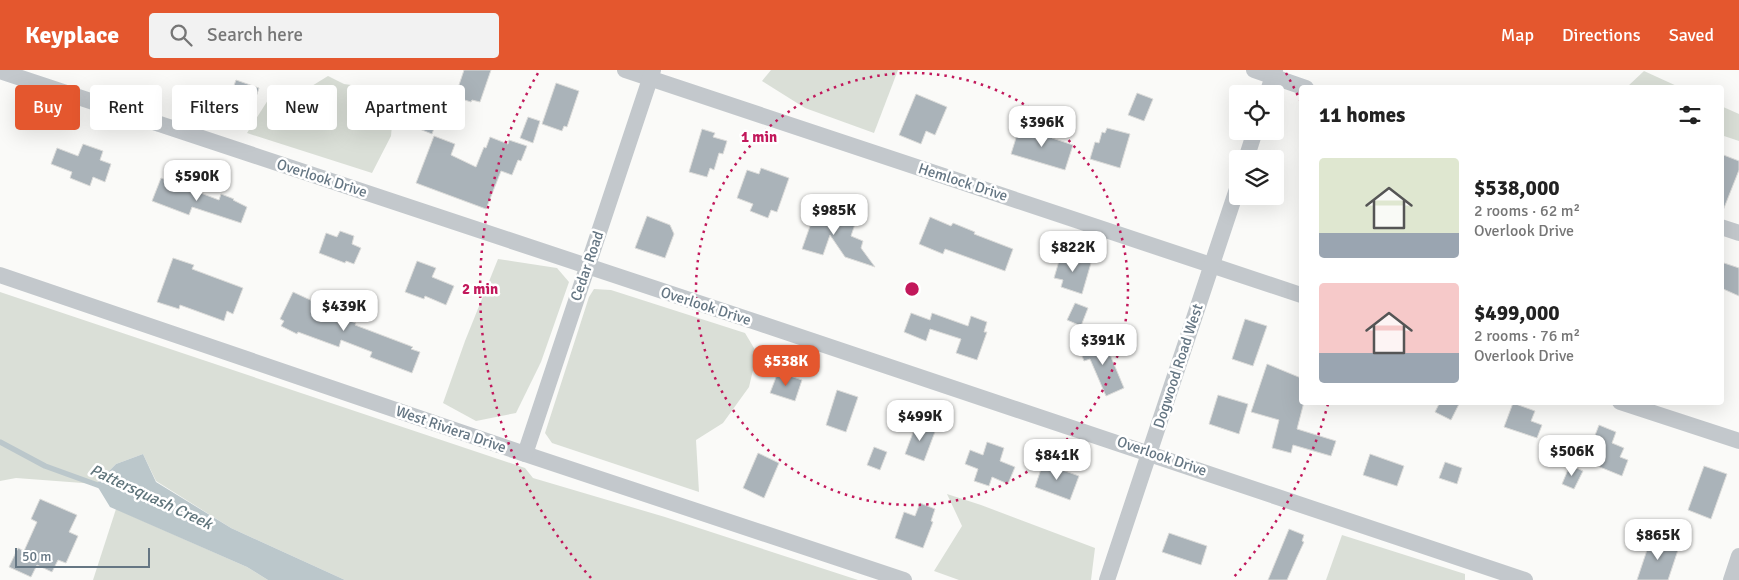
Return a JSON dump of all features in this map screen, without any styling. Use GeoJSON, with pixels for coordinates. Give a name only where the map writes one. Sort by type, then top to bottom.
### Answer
{"type":"FeatureCollection","features":[{"type":"Feature","properties":{"kind":"street","name":"Hemlock Drive"},"geometry":{"type":"LineString","coordinates":[[625,70],[652,74],[1299,294]]}},
{"type":"Feature","properties":{"kind":"street"},"geometry":{"type":"LineString","coordinates":[[1254,70],[1274,73],[1300,85]]}},
{"type":"Feature","properties":{"kind":"street","name":"Overlook Drive"},"geometry":{"type":"LineString","coordinates":[[0,71],[1150,452],[1525,580]]}},
{"type":"Feature","properties":{"kind":"street"},"geometry":{"type":"LineString","coordinates":[[1270,85],[1274,73]]}},
{"type":"Feature","properties":{"kind":"street","name":"Cedar Road"},"geometry":{"type":"LineString","coordinates":[[525,454],[652,74]]}},
{"type":"Feature","properties":{"kind":"street","name":"Dogwood Road West"},"geometry":{"type":"LineString","coordinates":[[1107,580],[1232,205]]}},
{"type":"Feature","properties":{"kind":"street"},"geometry":{"type":"LineString","coordinates":[[1724,228],[1739,233]]}},
{"type":"Feature","properties":{"kind":"street","name":"West Riviera Drive"},"geometry":{"type":"LineString","coordinates":[[0,275],[525,454],[904,580]]}},
{"type":"Feature","properties":{"kind":"street"},"geometry":{"type":"LineString","coordinates":[[1629,405],[1739,440]]}},
{"type":"Feature","properties":{"kind":"street"},"geometry":{"type":"LineString","coordinates":[[1731,580],[1739,556]]}},
{"type":"Feature","properties":{"kind":"shaded area"},"geometry":{"type":"Polygon","coordinates":[[[771,70],[898,70],[874,133],[805,108],[762,81],[771,70]]]}},
{"type":"Feature","properties":{"kind":"shaded area"},"geometry":{"type":"Polygon","coordinates":[[[1644,71],[1675,85],[1629,85],[1644,71]]]}},
{"type":"Feature","properties":{"kind":"shaded area"},"geometry":{"type":"Polygon","coordinates":[[[328,76],[344,84],[351,85],[347,85],[347,130],[392,130],[391,136],[372,173],[247,133],[249,130],[257,130],[257,117],[267,102],[267,130],[337,130],[337,85],[313,85],[328,76]]]}},
{"type":"Feature","properties":{"kind":"shaded area"},"geometry":{"type":"Polygon","coordinates":[[[1724,107],[1739,114],[1739,141],[1724,136],[1724,107]]]}},
{"type":"Feature","properties":{"kind":"shaded area"},"geometry":{"type":"Polygon","coordinates":[[[498,259],[557,268],[569,282],[541,362],[516,413],[476,421],[443,403],[465,341],[498,259]]]}},
{"type":"Feature","properties":{"kind":"shaded area"},"geometry":{"type":"Polygon","coordinates":[[[594,289],[611,290],[745,333],[757,353],[749,387],[723,423],[696,440],[699,492],[552,443],[545,433],[589,297],[594,289]]]}},
{"type":"Feature","properties":{"kind":"shaded area"},"geometry":{"type":"Polygon","coordinates":[[[0,292],[525,468],[533,478],[665,517],[858,580],[345,580],[231,528],[156,481],[143,454],[116,464],[96,484],[16,478],[0,481],[0,292]]]}},
{"type":"Feature","properties":{"kind":"shaded area"},"geometry":{"type":"Polygon","coordinates":[[[947,494],[1095,548],[1091,580],[959,580],[934,571],[962,526],[947,494]]]}},
{"type":"Feature","properties":{"kind":"shaded area"},"geometry":{"type":"Polygon","coordinates":[[[116,509],[247,567],[268,580],[93,580],[116,509]]]}},
{"type":"Feature","properties":{"kind":"shaded area"},"geometry":{"type":"Polygon","coordinates":[[[1342,535],[1465,574],[1465,580],[1326,580],[1342,535]]]}},
{"type":"Feature","properties":{"kind":"water"},"geometry":{"type":"Polygon","coordinates":[[[143,454],[156,482],[231,528],[345,580],[268,580],[247,567],[110,507],[96,484],[116,464],[143,454]]]}},
{"type":"Feature","properties":{"kind":"building"},"geometry":{"type":"Polygon","coordinates":[[[464,70],[491,70],[480,102],[465,100],[465,85],[459,85],[464,70]]]}},
{"type":"Feature","properties":{"kind":"building"},"geometry":{"type":"Polygon","coordinates":[[[236,80],[250,85],[234,85],[236,80]]]}},
{"type":"Feature","properties":{"kind":"building"},"geometry":{"type":"Polygon","coordinates":[[[556,83],[579,91],[567,127],[564,126],[562,131],[542,124],[556,83]]]}},
{"type":"Feature","properties":{"kind":"building"},"geometry":{"type":"Polygon","coordinates":[[[1137,93],[1153,99],[1144,121],[1128,115],[1137,93]]]}},
{"type":"Feature","properties":{"kind":"building"},"geometry":{"type":"Polygon","coordinates":[[[916,94],[947,107],[935,135],[926,131],[921,144],[899,135],[916,94]]]}},
{"type":"Feature","properties":{"kind":"building"},"geometry":{"type":"Polygon","coordinates":[[[528,117],[540,121],[533,143],[520,138],[528,117]]]}},
{"type":"Feature","properties":{"kind":"building"},"geometry":{"type":"Polygon","coordinates":[[[1020,125],[1053,135],[1052,138],[1073,145],[1065,170],[1011,154],[1020,125]]]}},
{"type":"Feature","properties":{"kind":"building"},"geometry":{"type":"Polygon","coordinates":[[[1107,128],[1130,134],[1120,168],[1090,159],[1095,142],[1099,143],[1102,132],[1105,133],[1107,128]]]}},
{"type":"Feature","properties":{"kind":"building"},"geometry":{"type":"Polygon","coordinates":[[[702,129],[715,133],[713,137],[727,141],[723,154],[719,153],[714,170],[710,168],[707,177],[689,172],[702,129]]]}},
{"type":"Feature","properties":{"kind":"building"},"geometry":{"type":"Polygon","coordinates":[[[422,130],[433,130],[432,134],[422,130]]]}},
{"type":"Feature","properties":{"kind":"building"},"geometry":{"type":"Polygon","coordinates":[[[434,136],[455,144],[451,155],[476,167],[490,137],[508,144],[509,140],[527,146],[521,161],[518,160],[512,175],[501,171],[486,209],[416,183],[434,136]]]}},
{"type":"Feature","properties":{"kind":"building"},"geometry":{"type":"Polygon","coordinates":[[[83,144],[103,151],[100,160],[111,164],[105,182],[93,177],[90,186],[70,178],[72,172],[51,164],[57,148],[78,156],[83,144]]]}},
{"type":"Feature","properties":{"kind":"building"},"geometry":{"type":"Polygon","coordinates":[[[1724,155],[1739,161],[1739,170],[1724,208],[1724,155]]]}},
{"type":"Feature","properties":{"kind":"building"},"geometry":{"type":"Polygon","coordinates":[[[761,168],[789,178],[777,212],[771,210],[768,218],[750,211],[753,204],[737,198],[747,170],[759,174],[761,168]]]}},
{"type":"Feature","properties":{"kind":"building"},"geometry":{"type":"Polygon","coordinates":[[[161,178],[219,200],[221,194],[234,199],[247,207],[241,223],[192,207],[189,215],[152,201],[161,178]]]}},
{"type":"Feature","properties":{"kind":"building"},"geometry":{"type":"Polygon","coordinates":[[[817,206],[850,217],[848,222],[855,224],[851,236],[863,241],[861,248],[875,267],[845,257],[830,235],[823,255],[802,249],[817,206]]]}},
{"type":"Feature","properties":{"kind":"building"},"geometry":{"type":"Polygon","coordinates":[[[647,216],[670,225],[674,234],[665,258],[635,248],[647,216]]]}},
{"type":"Feature","properties":{"kind":"building"},"geometry":{"type":"Polygon","coordinates":[[[930,217],[951,226],[953,223],[975,232],[974,234],[1013,249],[1005,271],[945,249],[943,254],[919,244],[930,217]]]}},
{"type":"Feature","properties":{"kind":"building"},"geometry":{"type":"Polygon","coordinates":[[[340,231],[354,236],[352,244],[361,248],[354,264],[346,261],[345,263],[319,253],[326,233],[337,237],[340,231]]]}},
{"type":"Feature","properties":{"kind":"building"},"geometry":{"type":"Polygon","coordinates":[[[1061,254],[1091,263],[1082,294],[1061,287],[1063,280],[1054,278],[1061,254]]]}},
{"type":"Feature","properties":{"kind":"building"},"geometry":{"type":"Polygon","coordinates":[[[173,258],[194,265],[192,269],[243,288],[233,314],[227,311],[224,321],[180,305],[179,309],[157,302],[173,258]]]}},
{"type":"Feature","properties":{"kind":"building"},"geometry":{"type":"Polygon","coordinates":[[[417,261],[436,268],[432,277],[454,286],[446,305],[425,296],[424,299],[405,292],[417,261]]]}},
{"type":"Feature","properties":{"kind":"building"},"geometry":{"type":"Polygon","coordinates":[[[1724,263],[1739,268],[1739,296],[1724,289],[1724,263]]]}},
{"type":"Feature","properties":{"kind":"building"},"geometry":{"type":"Polygon","coordinates":[[[293,292],[343,315],[342,318],[356,323],[355,325],[413,347],[411,349],[420,352],[412,373],[370,357],[372,352],[341,340],[339,347],[298,332],[297,334],[281,326],[284,321],[280,319],[293,292]]]}},
{"type":"Feature","properties":{"kind":"building"},"geometry":{"type":"Polygon","coordinates":[[[1075,303],[1088,308],[1081,326],[1067,320],[1075,303]]]}},
{"type":"Feature","properties":{"kind":"building"},"geometry":{"type":"Polygon","coordinates":[[[911,313],[930,320],[932,313],[968,326],[971,316],[987,322],[984,332],[987,332],[977,360],[956,353],[961,339],[930,329],[926,341],[904,332],[911,313]]]}},
{"type":"Feature","properties":{"kind":"building"},"geometry":{"type":"Polygon","coordinates":[[[1245,319],[1267,326],[1253,366],[1232,359],[1245,319]]]}},
{"type":"Feature","properties":{"kind":"building"},"geometry":{"type":"Polygon","coordinates":[[[1103,338],[1124,388],[1106,396],[1090,359],[1084,361],[1079,348],[1103,338]]]}},
{"type":"Feature","properties":{"kind":"building"},"geometry":{"type":"Polygon","coordinates":[[[1267,364],[1299,377],[1299,405],[1303,405],[1297,429],[1336,441],[1331,456],[1293,445],[1291,453],[1272,448],[1279,420],[1251,412],[1267,364]]]}},
{"type":"Feature","properties":{"kind":"building"},"geometry":{"type":"Polygon","coordinates":[[[778,372],[802,380],[795,401],[770,393],[778,372]]]}},
{"type":"Feature","properties":{"kind":"building"},"geometry":{"type":"Polygon","coordinates":[[[837,390],[858,397],[846,432],[826,425],[837,390]]]}},
{"type":"Feature","properties":{"kind":"building"},"geometry":{"type":"Polygon","coordinates":[[[1218,395],[1248,404],[1239,434],[1209,424],[1218,395]]]}},
{"type":"Feature","properties":{"kind":"building"},"geometry":{"type":"Polygon","coordinates":[[[1438,405],[1458,405],[1451,420],[1435,412],[1438,405]]]}},
{"type":"Feature","properties":{"kind":"building"},"geometry":{"type":"Polygon","coordinates":[[[1512,405],[1518,405],[1535,411],[1531,421],[1542,425],[1537,438],[1504,427],[1512,405]]]}},
{"type":"Feature","properties":{"kind":"building"},"geometry":{"type":"Polygon","coordinates":[[[917,422],[936,429],[924,461],[905,454],[917,422]]]}},
{"type":"Feature","properties":{"kind":"building"},"geometry":{"type":"Polygon","coordinates":[[[1599,425],[1616,432],[1612,443],[1624,448],[1620,457],[1628,460],[1622,476],[1585,461],[1599,425]]]}},
{"type":"Feature","properties":{"kind":"building"},"geometry":{"type":"Polygon","coordinates":[[[987,442],[1004,448],[1000,461],[1015,467],[1008,484],[992,477],[989,486],[974,481],[978,469],[965,464],[970,450],[983,455],[987,442]]]}},
{"type":"Feature","properties":{"kind":"building"},"geometry":{"type":"Polygon","coordinates":[[[874,447],[887,452],[880,470],[867,465],[874,447]]]}},
{"type":"Feature","properties":{"kind":"building"},"geometry":{"type":"Polygon","coordinates":[[[758,453],[779,463],[764,498],[743,488],[758,453]]]}},
{"type":"Feature","properties":{"kind":"building"},"geometry":{"type":"Polygon","coordinates":[[[1370,454],[1404,466],[1397,486],[1363,475],[1370,454]]]}},
{"type":"Feature","properties":{"kind":"building"},"geometry":{"type":"Polygon","coordinates":[[[1445,462],[1462,468],[1457,484],[1439,478],[1445,462]]]}},
{"type":"Feature","properties":{"kind":"building"},"geometry":{"type":"Polygon","coordinates":[[[1043,463],[1079,476],[1070,500],[1035,487],[1043,463]]]}},
{"type":"Feature","properties":{"kind":"building"},"geometry":{"type":"Polygon","coordinates":[[[1570,465],[1583,471],[1574,489],[1562,484],[1570,465]]]}},
{"type":"Feature","properties":{"kind":"building"},"geometry":{"type":"Polygon","coordinates":[[[1704,466],[1727,474],[1711,519],[1688,510],[1704,466]]]}},
{"type":"Feature","properties":{"kind":"building"},"geometry":{"type":"Polygon","coordinates":[[[40,499],[77,515],[69,532],[78,536],[66,563],[58,560],[52,572],[37,565],[31,577],[9,567],[18,548],[24,551],[37,522],[31,519],[40,499]]]}},
{"type":"Feature","properties":{"kind":"building"},"geometry":{"type":"Polygon","coordinates":[[[920,503],[935,509],[931,521],[933,522],[923,548],[895,538],[904,512],[915,516],[920,503]]]}},
{"type":"Feature","properties":{"kind":"building"},"geometry":{"type":"Polygon","coordinates":[[[1289,529],[1304,535],[1302,541],[1304,542],[1287,580],[1268,580],[1289,529]]]}},
{"type":"Feature","properties":{"kind":"building"},"geometry":{"type":"Polygon","coordinates":[[[1169,533],[1207,546],[1201,565],[1162,552],[1169,533]]]}},
{"type":"Feature","properties":{"kind":"building"},"geometry":{"type":"Polygon","coordinates":[[[1651,538],[1679,547],[1668,580],[1637,580],[1651,538]]]}},
{"type":"Feature","properties":{"kind":"waterway","name":"Pattersquash Creek"},"geometry":{"type":"LineString","coordinates":[[0,442],[45,466],[103,487]]}}]}
